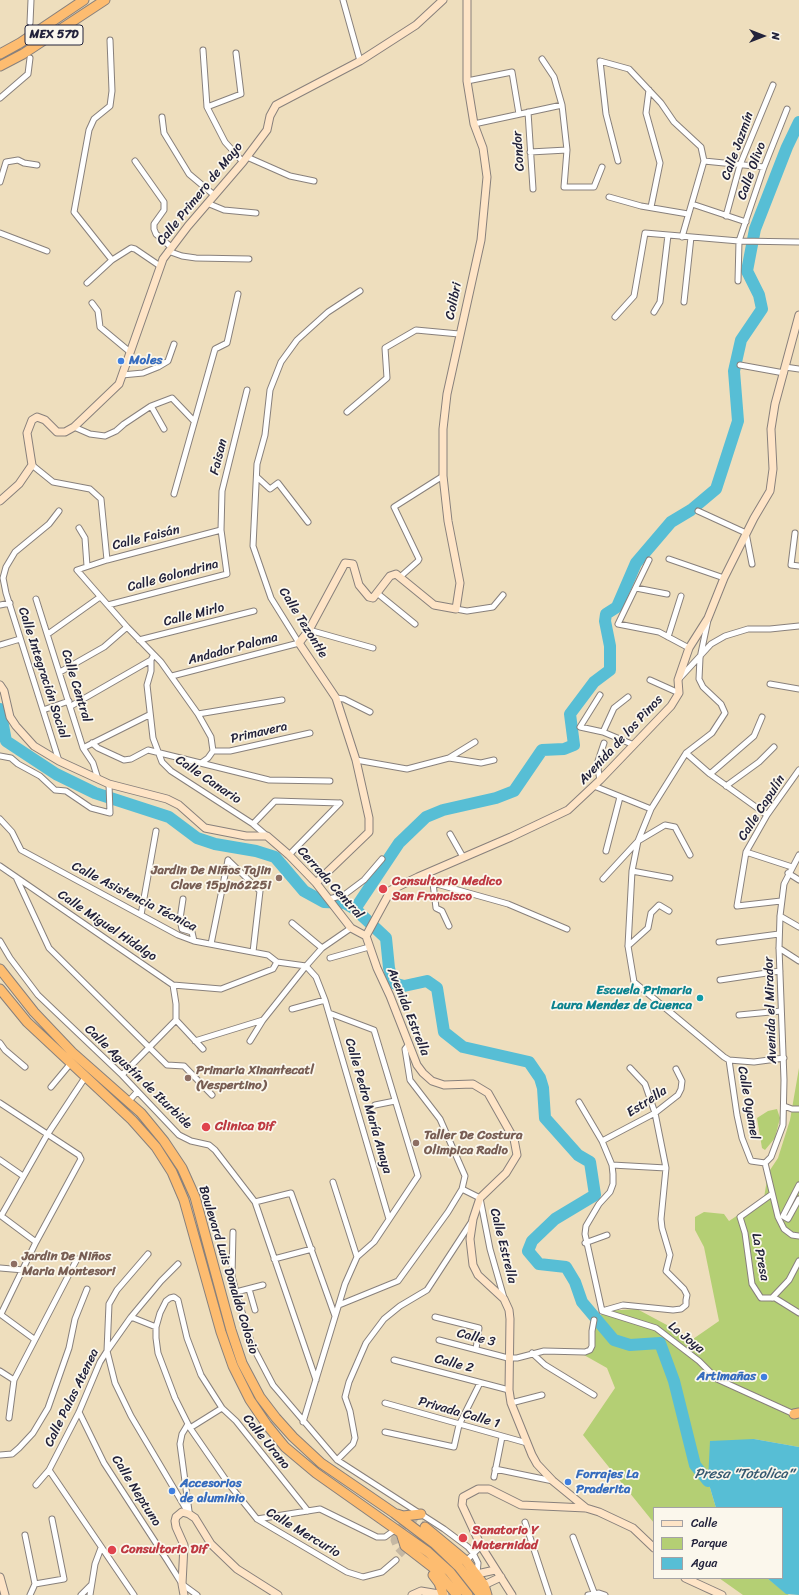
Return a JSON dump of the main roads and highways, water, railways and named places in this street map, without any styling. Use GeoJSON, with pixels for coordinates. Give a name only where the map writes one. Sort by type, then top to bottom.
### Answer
{"type":"FeatureCollection","features":[{"type":"Feature","properties":{"kind":"highway","name":"MEX 57D"},"geometry":{"type":"LineString","coordinates":[[0,54],[20,43],[84,0]]}},
{"type":"Feature","properties":{"kind":"highway","name":"MEX 57D"},"geometry":{"type":"LineString","coordinates":[[0,66],[23,54],[105,0]]}},
{"type":"Feature","properties":{"kind":"highway","name":"Boulevard Luis Donaldo Colosio"},"geometry":{"type":"LineString","coordinates":[[0,969],[40,1018],[72,1052],[141,1113],[164,1141],[182,1168],[194,1197],[240,1356],[260,1396],[293,1437],[321,1463],[394,1513],[434,1544],[459,1566],[481,1595]]}},
{"type":"Feature","properties":{"kind":"highway","name":"Boulevard Luis Donaldo Colosio"},"geometry":{"type":"LineString","coordinates":[[0,989],[27,1022],[132,1120],[156,1147],[172,1172],[184,1200],[221,1332],[233,1366],[250,1400],[267,1425],[285,1446],[316,1473],[428,1552],[450,1572],[468,1595]]}},
{"type":"Feature","properties":{"kind":"highway"},"geometry":{"type":"LineString","coordinates":[[394,1513],[403,1516],[421,1514]]}},
{"type":"Feature","properties":{"kind":"highway"},"geometry":{"type":"LineString","coordinates":[[425,1527],[466,1561],[477,1574],[488,1595]]}},
{"type":"Feature","properties":{"kind":"highway"},"geometry":{"type":"LineString","coordinates":[[399,1531],[405,1546],[436,1570],[457,1595]]}},
{"type":"Feature","properties":{"kind":"highway"},"geometry":{"type":"LineString","coordinates":[[405,1554],[430,1572],[439,1583],[444,1594]]}},
{"type":"Feature","properties":{"kind":"water","name":"Presa \"Totolica\""},"geometry":{"type":"Polygon","coordinates":[[[754,1439],[799,1447],[799,1595],[786,1594],[768,1579],[783,1579],[783,1507],[716,1507],[708,1481],[710,1441],[754,1439]]]}},
{"type":"Feature","properties":{"kind":"waterway"},"geometry":{"type":"LineString","coordinates":[[355,909],[399,843],[426,817],[443,810],[496,798],[514,791],[542,750],[564,749],[574,745],[570,714],[594,682],[610,670],[610,646],[605,621],[606,614],[617,607],[636,563],[671,522],[691,510],[716,489],[738,421],[734,371],[741,340],[762,309],[759,295],[747,271],[755,229],[787,147],[799,122]]}},
{"type":"Feature","properties":{"kind":"waterway"},"geometry":{"type":"LineString","coordinates":[[0,709],[6,741],[56,774],[95,793],[169,817],[197,838],[215,844],[256,851],[275,857],[304,891],[324,902],[345,903],[355,909],[386,938],[389,968],[393,983],[404,986],[427,981],[437,988],[444,1032],[463,1047],[529,1062],[540,1078],[543,1088],[545,1118],[578,1155],[590,1162],[595,1195],[555,1219],[532,1241],[528,1251],[539,1264],[566,1267],[575,1282],[582,1302],[614,1340],[630,1345],[660,1343],[674,1381],[695,1465],[708,1481]]}},
{"type":"Feature","properties":{"kind":"tunnel"},"geometry":{"type":"LineString","coordinates":[[30,23],[30,49]]}},
{"type":"Feature","properties":{"kind":"tunnel"},"geometry":{"type":"LineString","coordinates":[[405,1554],[398,1547],[395,1540],[400,1529],[407,1522],[414,1521],[425,1527]]}},
{"type":"Feature","properties":{"kind":"place","name":"Moles"},"geometry":{"type":"Point","coordinates":[121,361]}},
{"type":"Feature","properties":{"kind":"place","name":"Jardin De Niños Tajin Clave 15pjn6225i"},"geometry":{"type":"Point","coordinates":[279,878]}},
{"type":"Feature","properties":{"kind":"place","name":"Consultorio Medico San Francisco"},"geometry":{"type":"Point","coordinates":[383,889]}},
{"type":"Feature","properties":{"kind":"place","name":"Escuela Primaria Laura Mendez de Cuenca"},"geometry":{"type":"Point","coordinates":[700,998]}},
{"type":"Feature","properties":{"kind":"place","name":"Primaria Xinantecatl (Vespertino)"},"geometry":{"type":"Point","coordinates":[188,1078]}},
{"type":"Feature","properties":{"kind":"place","name":"Clinica Dif"},"geometry":{"type":"Point","coordinates":[206,1127]}},
{"type":"Feature","properties":{"kind":"place","name":"Taller De Costura Olimpica Radio"},"geometry":{"type":"Point","coordinates":[416,1143]}},
{"type":"Feature","properties":{"kind":"place","name":"Jardin De Niños Maria Montesori"},"geometry":{"type":"Point","coordinates":[14,1264]}},
{"type":"Feature","properties":{"kind":"place","name":"Artimañas"},"geometry":{"type":"Point","coordinates":[764,1377]}},
{"type":"Feature","properties":{"kind":"place","name":"Forrajes La Praderita"},"geometry":{"type":"Point","coordinates":[568,1482]}},
{"type":"Feature","properties":{"kind":"place","name":"Accesorios de aluminio"},"geometry":{"type":"Point","coordinates":[172,1491]}},
{"type":"Feature","properties":{"kind":"place","name":"Sanatorio Y Maternidad"},"geometry":{"type":"Point","coordinates":[463,1538]}},
{"type":"Feature","properties":{"kind":"place","name":"Consultorio Dif"},"geometry":{"type":"Point","coordinates":[112,1550]}}]}
